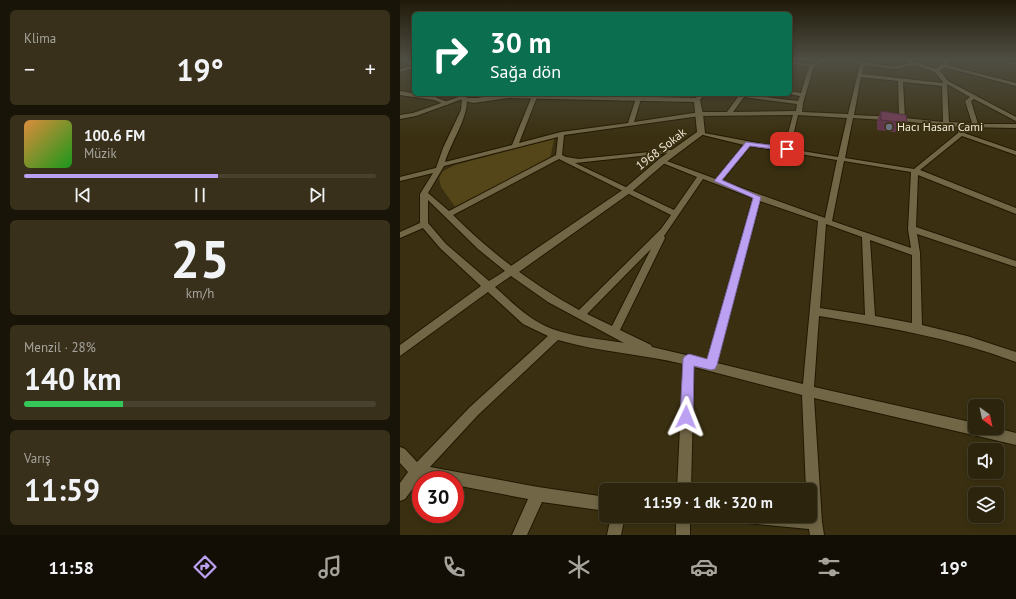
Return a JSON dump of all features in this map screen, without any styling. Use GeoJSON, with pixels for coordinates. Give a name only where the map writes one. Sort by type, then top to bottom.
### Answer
{"type":"FeatureCollection","features":[{"type":"Feature","properties":{"kind":"street"},"geometry":{"type":"LineString","coordinates":[[787,149],[807,85]]}},
{"type":"Feature","properties":{"kind":"street"},"geometry":{"type":"LineString","coordinates":[[784,523],[816,529],[808,391],[814,311],[825,221],[851,117],[857,85]]}},
{"type":"Feature","properties":{"kind":"street"},"geometry":{"type":"LineString","coordinates":[[898,85],[902,120]]}},
{"type":"Feature","properties":{"kind":"street"},"geometry":{"type":"LineString","coordinates":[[945,85],[946,124]]}},
{"type":"Feature","properties":{"kind":"street"},"geometry":{"type":"LineString","coordinates":[[947,85],[974,96],[1016,119]]}},
{"type":"Feature","properties":{"kind":"street"},"geometry":{"type":"LineString","coordinates":[[792,92],[804,95]]}},
{"type":"Feature","properties":{"kind":"street"},"geometry":{"type":"LineString","coordinates":[[400,93],[412,95]]}},
{"type":"Feature","properties":{"kind":"street"},"geometry":{"type":"LineString","coordinates":[[418,96],[435,99],[448,104]]}},
{"type":"Feature","properties":{"kind":"street"},"geometry":{"type":"LineString","coordinates":[[400,118],[414,115],[469,96]]}},
{"type":"Feature","properties":{"kind":"street"},"geometry":{"type":"LineString","coordinates":[[464,110],[489,96]]}},
{"type":"Feature","properties":{"kind":"street","name":"1968 Sokak"},"geometry":{"type":"LineString","coordinates":[[462,99],[471,101],[500,96]]}},
{"type":"Feature","properties":{"kind":"street","name":"1968 Sokak"},"geometry":{"type":"LineString","coordinates":[[512,271],[627,191],[662,161],[701,133],[700,97],[641,96],[624,99],[520,96]]}},
{"type":"Feature","properties":{"kind":"street"},"geometry":{"type":"LineString","coordinates":[[552,96],[558,98]]}},
{"type":"Feature","properties":{"kind":"street"},"geometry":{"type":"LineString","coordinates":[[614,96],[624,99]]}},
{"type":"Feature","properties":{"kind":"street"},"geometry":{"type":"LineString","coordinates":[[630,124],[641,96]]}},
{"type":"Feature","properties":{"kind":"street"},"geometry":{"type":"LineString","coordinates":[[729,113],[741,96]]}},
{"type":"Feature","properties":{"kind":"street"},"geometry":{"type":"LineString","coordinates":[[749,96],[800,103]]}},
{"type":"Feature","properties":{"kind":"street"},"geometry":{"type":"LineString","coordinates":[[974,96],[968,101],[975,124]]}},
{"type":"Feature","properties":{"kind":"street"},"geometry":{"type":"LineString","coordinates":[[515,145],[534,97]]}},
{"type":"Feature","properties":{"kind":"street"},"geometry":{"type":"LineString","coordinates":[[462,99],[464,110],[446,148],[439,167],[424,194],[424,224],[443,246],[487,287],[527,321],[556,335],[574,340],[655,352],[689,359],[808,391],[1016,439]]}},
{"type":"Feature","properties":{"kind":"street"},"geometry":{"type":"LineString","coordinates":[[400,179],[515,145],[561,134],[700,114],[797,114],[959,125],[975,124],[1016,126]]}},
{"type":"Feature","properties":{"kind":"street"},"geometry":{"type":"LineString","coordinates":[[959,125],[961,134]]}},
{"type":"Feature","properties":{"kind":"street"},"geometry":{"type":"LineString","coordinates":[[701,133],[748,144],[787,149],[915,171],[1016,211]]}},
{"type":"Feature","properties":{"kind":"street"},"geometry":{"type":"LineString","coordinates":[[561,134],[561,158]]}},
{"type":"Feature","properties":{"kind":"street"},"geometry":{"type":"LineString","coordinates":[[961,134],[1016,153]]}},
{"type":"Feature","properties":{"kind":"street"},"geometry":{"type":"LineString","coordinates":[[917,329],[916,253],[912,229],[915,171],[961,134]]}},
{"type":"Feature","properties":{"kind":"street"},"geometry":{"type":"LineString","coordinates":[[718,181],[748,144]]}},
{"type":"Feature","properties":{"kind":"street"},"geometry":{"type":"LineString","coordinates":[[447,215],[561,158],[579,161],[678,150]]}},
{"type":"Feature","properties":{"kind":"street"},"geometry":{"type":"LineString","coordinates":[[561,158],[676,214]]}},
{"type":"Feature","properties":{"kind":"street"},"geometry":{"type":"LineString","coordinates":[[662,161],[757,197],[916,253]]}},
{"type":"Feature","properties":{"kind":"street"},"geometry":{"type":"LineString","coordinates":[[580,315],[665,229],[701,176]]}},
{"type":"Feature","properties":{"kind":"street"},"geometry":{"type":"LineString","coordinates":[[424,194],[436,202],[447,215],[488,253],[550,298],[580,315],[655,352]]}},
{"type":"Feature","properties":{"kind":"street"},"geometry":{"type":"LineString","coordinates":[[711,365],[757,197]]}},
{"type":"Feature","properties":{"kind":"street"},"geometry":{"type":"LineString","coordinates":[[400,235],[424,224]]}},
{"type":"Feature","properties":{"kind":"street"},"geometry":{"type":"LineString","coordinates":[[614,332],[665,229]]}},
{"type":"Feature","properties":{"kind":"street"},"geometry":{"type":"LineString","coordinates":[[912,229],[1016,264]]}},
{"type":"Feature","properties":{"kind":"street"},"geometry":{"type":"LineString","coordinates":[[866,236],[870,320]]}},
{"type":"Feature","properties":{"kind":"street"},"geometry":{"type":"LineString","coordinates":[[400,351],[487,287],[512,271]]}},
{"type":"Feature","properties":{"kind":"street"},"geometry":{"type":"LineString","coordinates":[[814,311],[917,329],[992,347],[1016,357]]}},
{"type":"Feature","properties":{"kind":"street"},"geometry":{"type":"LineString","coordinates":[[400,454],[417,471],[483,403],[556,335]]}},
{"type":"Feature","properties":{"kind":"street"},"geometry":{"type":"LineString","coordinates":[[684,483],[689,359]]}},
{"type":"Feature","properties":{"kind":"street"},"geometry":{"type":"LineString","coordinates":[[400,494],[412,478]]}},
{"type":"Feature","properties":{"kind":"street"},"geometry":{"type":"LineString","coordinates":[[464,480],[538,494],[599,503]]}},
{"type":"Feature","properties":{"kind":"street"},"geometry":{"type":"LineString","coordinates":[[519,535],[538,494]]}},
{"type":"Feature","properties":{"kind":"street"},"geometry":{"type":"LineString","coordinates":[[614,535],[617,523]]}},
{"type":"Feature","properties":{"kind":"street"},"geometry":{"type":"LineString","coordinates":[[683,523],[683,535]]}},
{"type":"Feature","properties":{"kind":"shaded area"},"geometry":{"type":"Polygon","coordinates":[[[554,139],[550,159],[456,208],[441,187],[439,178],[443,171],[455,165],[554,139]]]}},
{"type":"Feature","properties":{"kind":"building"},"geometry":{"type":"Polygon","coordinates":[[[881,111],[906,115],[907,123],[881,120],[881,111]]]}},
{"type":"Feature","properties":{"kind":"place","name":"Hacı Hasan Cami"},"geometry":{"type":"Point","coordinates":[889,127]}},
{"type":"Feature","properties":{"kind":"route"},"geometry":{"type":"LineString","coordinates":[[686,417],[689,359],[711,365],[757,197],[718,181],[748,144],[787,149]]}}]}
